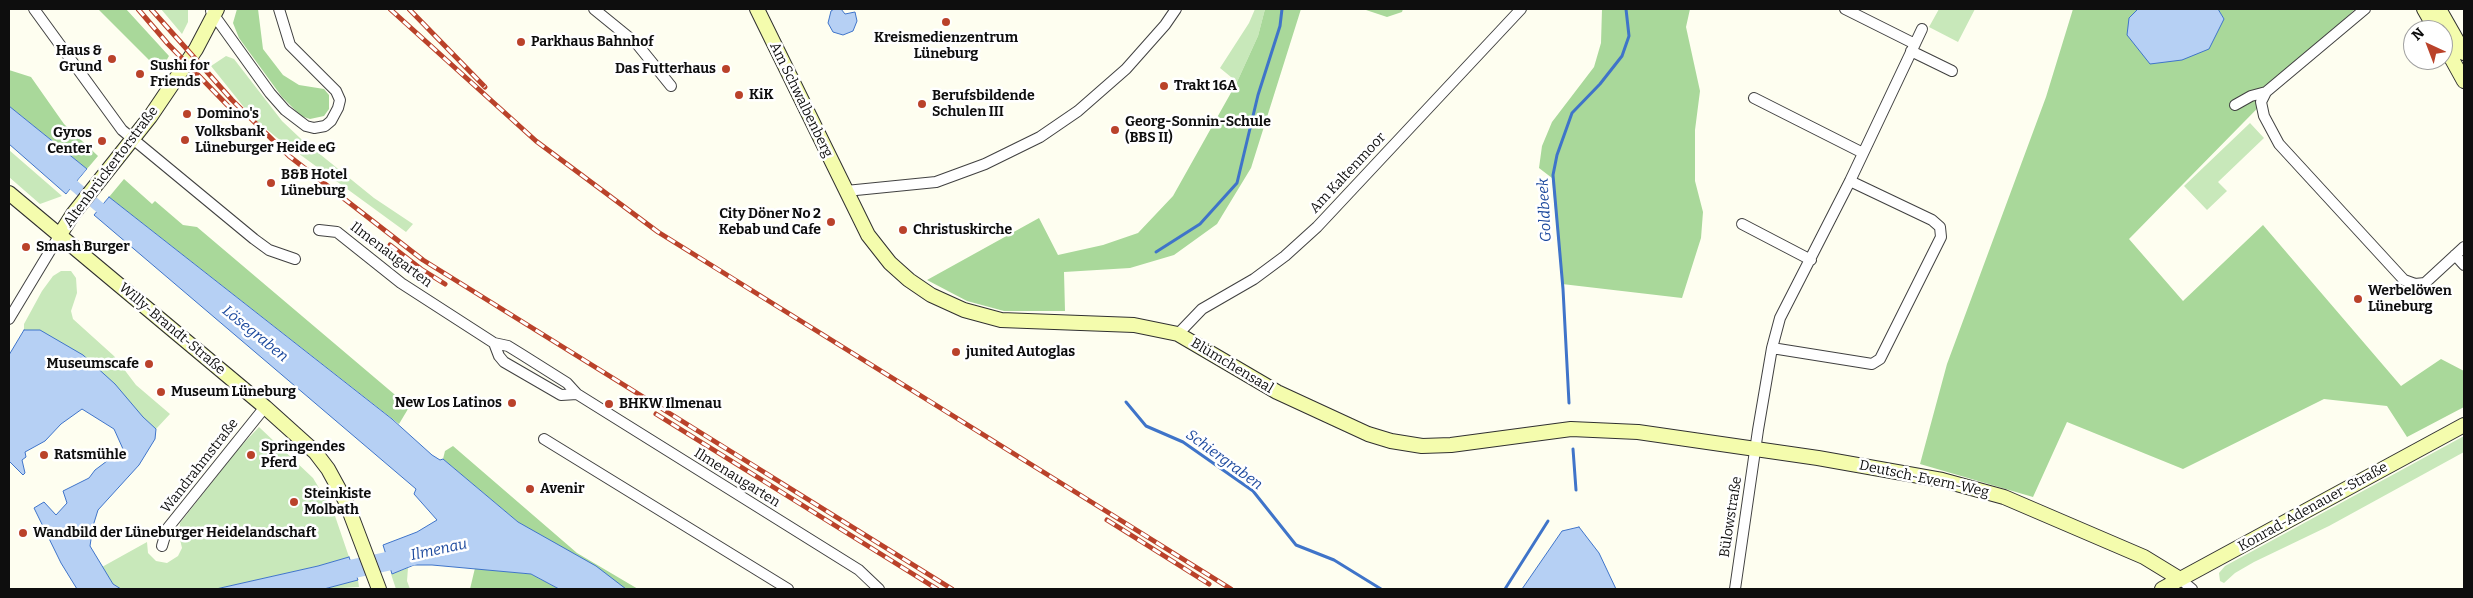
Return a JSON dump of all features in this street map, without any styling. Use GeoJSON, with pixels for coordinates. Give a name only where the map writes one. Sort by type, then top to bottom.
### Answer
{"type":"FeatureCollection","features":[{"type":"Feature","properties":{"kind":"street"},"geometry":{"type":"LineString","coordinates":[[34,9],[122,130],[254,239],[269,250],[294,259]]}},
{"type":"Feature","properties":{"kind":"street"},"geometry":{"type":"LineString","coordinates":[[214,11],[270,93],[285,110],[306,126],[314,128],[325,126],[331,121],[340,100],[336,91],[290,45],[279,9]]}},
{"type":"Feature","properties":{"kind":"street"},"geometry":{"type":"LineString","coordinates":[[594,9],[637,44],[671,86]]}},
{"type":"Feature","properties":{"kind":"street","name":"Am Schwalbenberg"},"geometry":{"type":"LineString","coordinates":[[757,9],[846,191]]}},
{"type":"Feature","properties":{"kind":"street"},"geometry":{"type":"LineString","coordinates":[[846,191],[936,182],[985,164],[1040,136],[1078,111],[1126,69],[1165,25],[1176,9]]}},
{"type":"Feature","properties":{"kind":"street","name":"Am Kaltenmoor"},"geometry":{"type":"LineString","coordinates":[[1178,334],[1202,309],[1254,279],[1286,256],[1317,227],[1521,9]]}},
{"type":"Feature","properties":{"kind":"street"},"geometry":{"type":"LineString","coordinates":[[1845,9],[1952,71]]}},
{"type":"Feature","properties":{"kind":"street"},"geometry":{"type":"LineString","coordinates":[[2235,105],[2251,96],[2266,92],[2365,9]]}},
{"type":"Feature","properties":{"kind":"street"},"geometry":{"type":"LineString","coordinates":[[2424,9],[2430,20]]}},
{"type":"Feature","properties":{"kind":"street"},"geometry":{"type":"LineString","coordinates":[[2439,9],[2464,53]]}},
{"type":"Feature","properties":{"kind":"street","name":"Altenbrückertorstraße"},"geometry":{"type":"LineString","coordinates":[[9,318],[73,214],[133,140],[196,49],[214,11]]}},
{"type":"Feature","properties":{"kind":"street","name":"Bülowstraße"},"geometry":{"type":"LineString","coordinates":[[1735,589],[1772,348],[1780,318],[1850,181],[1922,29]]}},
{"type":"Feature","properties":{"kind":"street"},"geometry":{"type":"LineString","coordinates":[[2453,61],[2464,81]]}},
{"type":"Feature","properties":{"kind":"street"},"geometry":{"type":"LineString","coordinates":[[2266,92],[2262,102],[2264,116],[2279,144],[2404,280],[2416,284],[2425,283],[2464,246]]}},
{"type":"Feature","properties":{"kind":"street"},"geometry":{"type":"LineString","coordinates":[[1754,98],[1863,153]]}},
{"type":"Feature","properties":{"kind":"street"},"geometry":{"type":"LineString","coordinates":[[1772,348],[1872,364],[1880,360],[1941,237],[1940,227],[1932,220],[1850,181]]}},
{"type":"Feature","properties":{"kind":"street","name":"Blümchensaal"},"geometry":{"type":"LineString","coordinates":[[846,191],[868,236],[890,264],[909,280],[932,295],[964,310],[1001,320],[1134,325],[1178,334],[1277,392],[1368,434],[1391,441],[1422,446],[1451,445],[1589,429],[1666,434]]}},
{"type":"Feature","properties":{"kind":"street","name":"Willy-Brandt-Straße"},"geometry":{"type":"LineString","coordinates":[[9,193],[265,407],[315,452],[328,469],[346,502],[379,589]]}},
{"type":"Feature","properties":{"kind":"street"},"geometry":{"type":"LineString","coordinates":[[1742,224],[1811,260]]}},
{"type":"Feature","properties":{"kind":"street","name":"Ilmenaugarten"},"geometry":{"type":"LineString","coordinates":[[319,230],[337,232],[401,283],[494,343],[508,346],[568,383],[577,394],[860,570],[879,589]]}},
{"type":"Feature","properties":{"kind":"street"},"geometry":{"type":"LineString","coordinates":[[2455,255],[2464,265]]}},
{"type":"Feature","properties":{"kind":"street","name":"Ilmenaugarten"},"geometry":{"type":"LineString","coordinates":[[494,343],[498,356],[504,362],[561,395],[577,394]]}},
{"type":"Feature","properties":{"kind":"street","name":"Wandrahmstraße"},"geometry":{"type":"LineString","coordinates":[[162,546],[167,529],[265,407]]}},
{"type":"Feature","properties":{"kind":"street","name":"Konrad-Adenauer-Straße"},"geometry":{"type":"LineString","coordinates":[[2162,589],[2464,425]]}},
{"type":"Feature","properties":{"kind":"street","name":"Deutsch-Evern-Weg"},"geometry":{"type":"LineString","coordinates":[[1666,434],[1942,480],[1988,492],[2144,557],[2192,589]]}},
{"type":"Feature","properties":{"kind":"street"},"geometry":{"type":"LineString","coordinates":[[544,439],[788,589]]}},
{"type":"Feature","properties":{"kind":"green space"},"geometry":{"type":"Polygon","coordinates":[[[98,9],[126,9],[169,56],[160,71],[98,9]]]}},
{"type":"Feature","properties":{"kind":"green space"},"geometry":{"type":"Polygon","coordinates":[[[161,9],[188,9],[188,22],[182,34],[161,9]]]}},
{"type":"Feature","properties":{"kind":"green space"},"geometry":{"type":"Polygon","coordinates":[[[237,9],[258,9],[263,49],[283,75],[299,85],[324,89],[329,95],[329,109],[324,116],[310,119],[301,116],[282,97],[239,38],[233,23],[237,9]]]}},
{"type":"Feature","properties":{"kind":"green space"},"geometry":{"type":"Polygon","coordinates":[[[1255,9],[1265,9],[1258,36],[1237,82],[1220,68],[1249,23],[1255,9]]]}},
{"type":"Feature","properties":{"kind":"green space"},"geometry":{"type":"Polygon","coordinates":[[[1265,9],[1301,9],[1251,168],[1217,224],[1174,255],[1130,268],[1064,272],[1065,311],[1004,311],[967,301],[927,280],[1039,218],[1058,255],[1103,245],[1138,233],[1173,196],[1237,82],[1258,36],[1265,9]]]}},
{"type":"Feature","properties":{"kind":"green space"},"geometry":{"type":"Polygon","coordinates":[[[1363,9],[1403,9],[1402,12],[1387,17],[1363,9]]]}},
{"type":"Feature","properties":{"kind":"green space"},"geometry":{"type":"Polygon","coordinates":[[[1602,9],[1690,9],[1686,27],[1700,91],[1695,130],[1695,181],[1703,212],[1701,238],[1682,298],[1562,284],[1552,178],[1539,168],[1542,146],[1552,122],[1594,67],[1601,43],[1602,9]]]}},
{"type":"Feature","properties":{"kind":"green space"},"geometry":{"type":"Polygon","coordinates":[[[1939,9],[1975,9],[1958,42],[1929,27],[1939,9]]]}},
{"type":"Feature","properties":{"kind":"green space"},"geometry":{"type":"Polygon","coordinates":[[[2073,9],[2138,9],[2129,18],[2224,19],[2218,9],[2355,9],[2129,239],[2183,301],[2263,225],[2401,386],[2441,359],[2464,371],[2464,407],[2407,437],[2387,406],[2324,399],[2183,469],[2067,422],[2033,497],[1920,464],[1947,364],[2046,97],[2073,9]]]}},
{"type":"Feature","properties":{"kind":"green space"},"geometry":{"type":"Polygon","coordinates":[[[226,56],[234,59],[282,121],[300,138],[374,198],[413,224],[406,232],[276,137],[251,116],[211,66],[226,56]]]}},
{"type":"Feature","properties":{"kind":"green space"},"geometry":{"type":"Polygon","coordinates":[[[9,70],[31,77],[64,124],[98,156],[87,169],[9,106],[9,70]]]}},
{"type":"Feature","properties":{"kind":"green space"},"geometry":{"type":"Polygon","coordinates":[[[2250,123],[2264,138],[2218,182],[2227,191],[2207,210],[2184,186],[2250,123]]]}},
{"type":"Feature","properties":{"kind":"green space"},"geometry":{"type":"Polygon","coordinates":[[[9,150],[62,196],[40,204],[9,177],[9,150]]]}},
{"type":"Feature","properties":{"kind":"green space"},"geometry":{"type":"Polygon","coordinates":[[[124,179],[152,204],[155,201],[183,225],[197,227],[407,405],[408,409],[399,424],[109,197],[124,179]]]}},
{"type":"Feature","properties":{"kind":"green space"},"geometry":{"type":"Polygon","coordinates":[[[61,271],[71,271],[76,278],[77,293],[71,311],[73,319],[114,356],[136,385],[170,414],[156,429],[40,330],[24,330],[24,324],[42,291],[53,276],[61,271]]]}},
{"type":"Feature","properties":{"kind":"green space"},"geometry":{"type":"Polygon","coordinates":[[[259,427],[313,478],[334,513],[349,557],[216,589],[121,589],[113,584],[102,567],[147,542],[148,553],[156,561],[167,563],[178,556],[182,548],[179,535],[180,523],[239,448],[259,427]]]}},
{"type":"Feature","properties":{"kind":"green space"},"geometry":{"type":"Polygon","coordinates":[[[2464,436],[2464,452],[2329,526],[2254,562],[2235,573],[2224,583],[2220,581],[2219,573],[2225,566],[2464,436]]]}},
{"type":"Feature","properties":{"kind":"green space"},"geometry":{"type":"Polygon","coordinates":[[[453,446],[577,553],[638,589],[619,589],[518,522],[443,459],[445,451],[453,446]]]}},
{"type":"Feature","properties":{"kind":"green space"},"geometry":{"type":"Polygon","coordinates":[[[408,568],[407,581],[410,589],[396,589],[391,574],[408,568]]]}},
{"type":"Feature","properties":{"kind":"green space"},"geometry":{"type":"Polygon","coordinates":[[[475,568],[531,574],[559,589],[470,589],[475,568]]]}},
{"type":"Feature","properties":{"kind":"green space"},"geometry":{"type":"Polygon","coordinates":[[[358,580],[359,587],[324,589],[358,580]]]}},
{"type":"Feature","properties":{"kind":"water"},"geometry":{"type":"Polygon","coordinates":[[[841,9],[845,14],[855,12],[857,21],[853,31],[843,35],[833,32],[828,23],[831,11],[841,9]]]}},
{"type":"Feature","properties":{"kind":"water"},"geometry":{"type":"Polygon","coordinates":[[[2138,9],[2218,9],[2224,19],[2209,49],[2182,60],[2150,64],[2127,35],[2129,18],[2138,9]]]}},
{"type":"Feature","properties":{"kind":"water"},"geometry":{"type":"Polygon","coordinates":[[[9,106],[87,169],[66,194],[9,144],[9,106]]]}},
{"type":"Feature","properties":{"kind":"water"},"geometry":{"type":"Polygon","coordinates":[[[109,197],[392,419],[432,455],[440,460],[443,459],[518,522],[596,566],[626,589],[559,589],[531,574],[432,565],[414,565],[392,574],[383,545],[417,532],[437,520],[414,494],[416,489],[94,215],[109,197]]]}},
{"type":"Feature","properties":{"kind":"water"},"geometry":{"type":"Polygon","coordinates":[[[24,330],[40,330],[83,355],[115,384],[143,417],[156,429],[155,439],[139,465],[98,510],[93,526],[90,546],[113,584],[121,589],[77,589],[61,563],[34,508],[44,502],[56,515],[67,503],[63,491],[89,478],[95,470],[123,449],[114,429],[82,409],[61,424],[45,441],[25,452],[26,457],[22,460],[25,473],[23,475],[9,461],[9,355],[24,330]]]}},
{"type":"Feature","properties":{"kind":"water"},"geometry":{"type":"Polygon","coordinates":[[[1579,527],[1599,553],[1616,589],[1522,589],[1562,531],[1579,527]]]}},
{"type":"Feature","properties":{"kind":"water"},"geometry":{"type":"Polygon","coordinates":[[[349,557],[358,580],[324,589],[216,589],[318,566],[349,557]]]}},
{"type":"Feature","properties":{"kind":"pier"},"geometry":{"type":"Polygon","coordinates":[[[89,167],[89,171],[68,196],[65,196],[89,167]]]}},
{"type":"Feature","properties":{"kind":"waterway","name":"Schiergraben"},"geometry":{"type":"LineString","coordinates":[[1156,252],[1200,224],[1237,183],[1258,95],[1280,26],[1282,9]]}},
{"type":"Feature","properties":{"kind":"waterway","name":"Goldbeek"},"geometry":{"type":"LineString","coordinates":[[1569,403],[1563,289],[1553,175],[1557,155],[1572,113],[1600,84],[1622,56],[1629,36],[1626,9]]}},
{"type":"Feature","properties":{"kind":"waterway","name":"Lösegraben"},"geometry":{"type":"LineString","coordinates":[[63,176],[112,218]]}},
{"type":"Feature","properties":{"kind":"waterway","name":"Schiergraben"},"geometry":{"type":"LineString","coordinates":[[1126,402],[1146,426],[1183,442],[1253,491],[1296,545],[1334,560],[1381,589]]}},
{"type":"Feature","properties":{"kind":"waterway","name":"Goldbeek"},"geometry":{"type":"LineString","coordinates":[[1573,449],[1576,490]]}},
{"type":"Feature","properties":{"kind":"waterway","name":"Goldbeek"},"geometry":{"type":"LineString","coordinates":[[1505,589],[1548,521]]}},
{"type":"Feature","properties":{"kind":"waterway","name":"Ilmenau"},"geometry":{"type":"LineString","coordinates":[[279,589],[343,571],[412,556]]}},
{"type":"Feature","properties":{"kind":"railway"},"geometry":{"type":"LineString","coordinates":[[138,9],[168,44],[234,112]]}},
{"type":"Feature","properties":{"kind":"railway"},"geometry":{"type":"LineString","coordinates":[[151,9],[232,100],[289,156],[423,260],[952,589]]}},
{"type":"Feature","properties":{"kind":"railway"},"geometry":{"type":"LineString","coordinates":[[390,9],[536,141],[658,232],[1231,589]]}},
{"type":"Feature","properties":{"kind":"railway"},"geometry":{"type":"LineString","coordinates":[[409,9],[485,87]]}},
{"type":"Feature","properties":{"kind":"railway"},"geometry":{"type":"LineString","coordinates":[[390,245],[421,269],[445,284]]}},
{"type":"Feature","properties":{"kind":"railway"},"geometry":{"type":"LineString","coordinates":[[656,414],[937,589]]}},
{"type":"Feature","properties":{"kind":"railway"},"geometry":{"type":"LineString","coordinates":[[1107,520],[1209,584]]}},
{"type":"Feature","properties":{"kind":"place","name":"Kreismedienzentrum Lüneburg"},"geometry":{"type":"Point","coordinates":[946,22]}},
{"type":"Feature","properties":{"kind":"place","name":"Parkhaus Bahnhof"},"geometry":{"type":"Point","coordinates":[521,42]}},
{"type":"Feature","properties":{"kind":"place","name":"Haus & Grund"},"geometry":{"type":"Point","coordinates":[112,59]}},
{"type":"Feature","properties":{"kind":"place","name":"Das Futterhaus"},"geometry":{"type":"Point","coordinates":[726,69]}},
{"type":"Feature","properties":{"kind":"place","name":"Sushi for Friends"},"geometry":{"type":"Point","coordinates":[140,74]}},
{"type":"Feature","properties":{"kind":"place","name":"Trakt 16A"},"geometry":{"type":"Point","coordinates":[1164,86]}},
{"type":"Feature","properties":{"kind":"place","name":"KiK"},"geometry":{"type":"Point","coordinates":[739,95]}},
{"type":"Feature","properties":{"kind":"place","name":"Berufsbildende Schulen III"},"geometry":{"type":"Point","coordinates":[922,104]}},
{"type":"Feature","properties":{"kind":"place","name":"Domino's"},"geometry":{"type":"Point","coordinates":[187,114]}},
{"type":"Feature","properties":{"kind":"place","name":"Georg-Sonnin-Schule (BBS II)"},"geometry":{"type":"Point","coordinates":[1115,130]}},
{"type":"Feature","properties":{"kind":"place","name":"Volksbank Lüneburger Heide eG"},"geometry":{"type":"Point","coordinates":[185,140]}},
{"type":"Feature","properties":{"kind":"place","name":"Gyros Center"},"geometry":{"type":"Point","coordinates":[102,141]}},
{"type":"Feature","properties":{"kind":"place","name":"B&B Hotel Lüneburg"},"geometry":{"type":"Point","coordinates":[271,183]}},
{"type":"Feature","properties":{"kind":"place","name":"City Döner No 2 Kebab und Cafe"},"geometry":{"type":"Point","coordinates":[831,222]}},
{"type":"Feature","properties":{"kind":"place","name":"Christuskirche"},"geometry":{"type":"Point","coordinates":[903,230]}},
{"type":"Feature","properties":{"kind":"place","name":"Smash Burger"},"geometry":{"type":"Point","coordinates":[26,247]}},
{"type":"Feature","properties":{"kind":"place","name":"Werbelöwen Lüneburg"},"geometry":{"type":"Point","coordinates":[2358,299]}},
{"type":"Feature","properties":{"kind":"place","name":"junited Autoglas"},"geometry":{"type":"Point","coordinates":[956,352]}},
{"type":"Feature","properties":{"kind":"place","name":"Museumscafe"},"geometry":{"type":"Point","coordinates":[149,364]}},
{"type":"Feature","properties":{"kind":"place","name":"Museum Lüneburg"},"geometry":{"type":"Point","coordinates":[161,392]}},
{"type":"Feature","properties":{"kind":"place","name":"New Los Latinos"},"geometry":{"type":"Point","coordinates":[512,403]}},
{"type":"Feature","properties":{"kind":"place","name":"BHKW Ilmenau"},"geometry":{"type":"Point","coordinates":[609,404]}},
{"type":"Feature","properties":{"kind":"place","name":"Ratsmühle"},"geometry":{"type":"Point","coordinates":[44,455]}},
{"type":"Feature","properties":{"kind":"place","name":"Springendes Pferd"},"geometry":{"type":"Point","coordinates":[251,455]}},
{"type":"Feature","properties":{"kind":"place","name":"Avenir"},"geometry":{"type":"Point","coordinates":[530,489]}},
{"type":"Feature","properties":{"kind":"place","name":"Steinkiste Molbath"},"geometry":{"type":"Point","coordinates":[294,502]}},
{"type":"Feature","properties":{"kind":"place","name":"Wandbild der Lüneburger Heidelandschaft"},"geometry":{"type":"Point","coordinates":[23,533]}}]}
